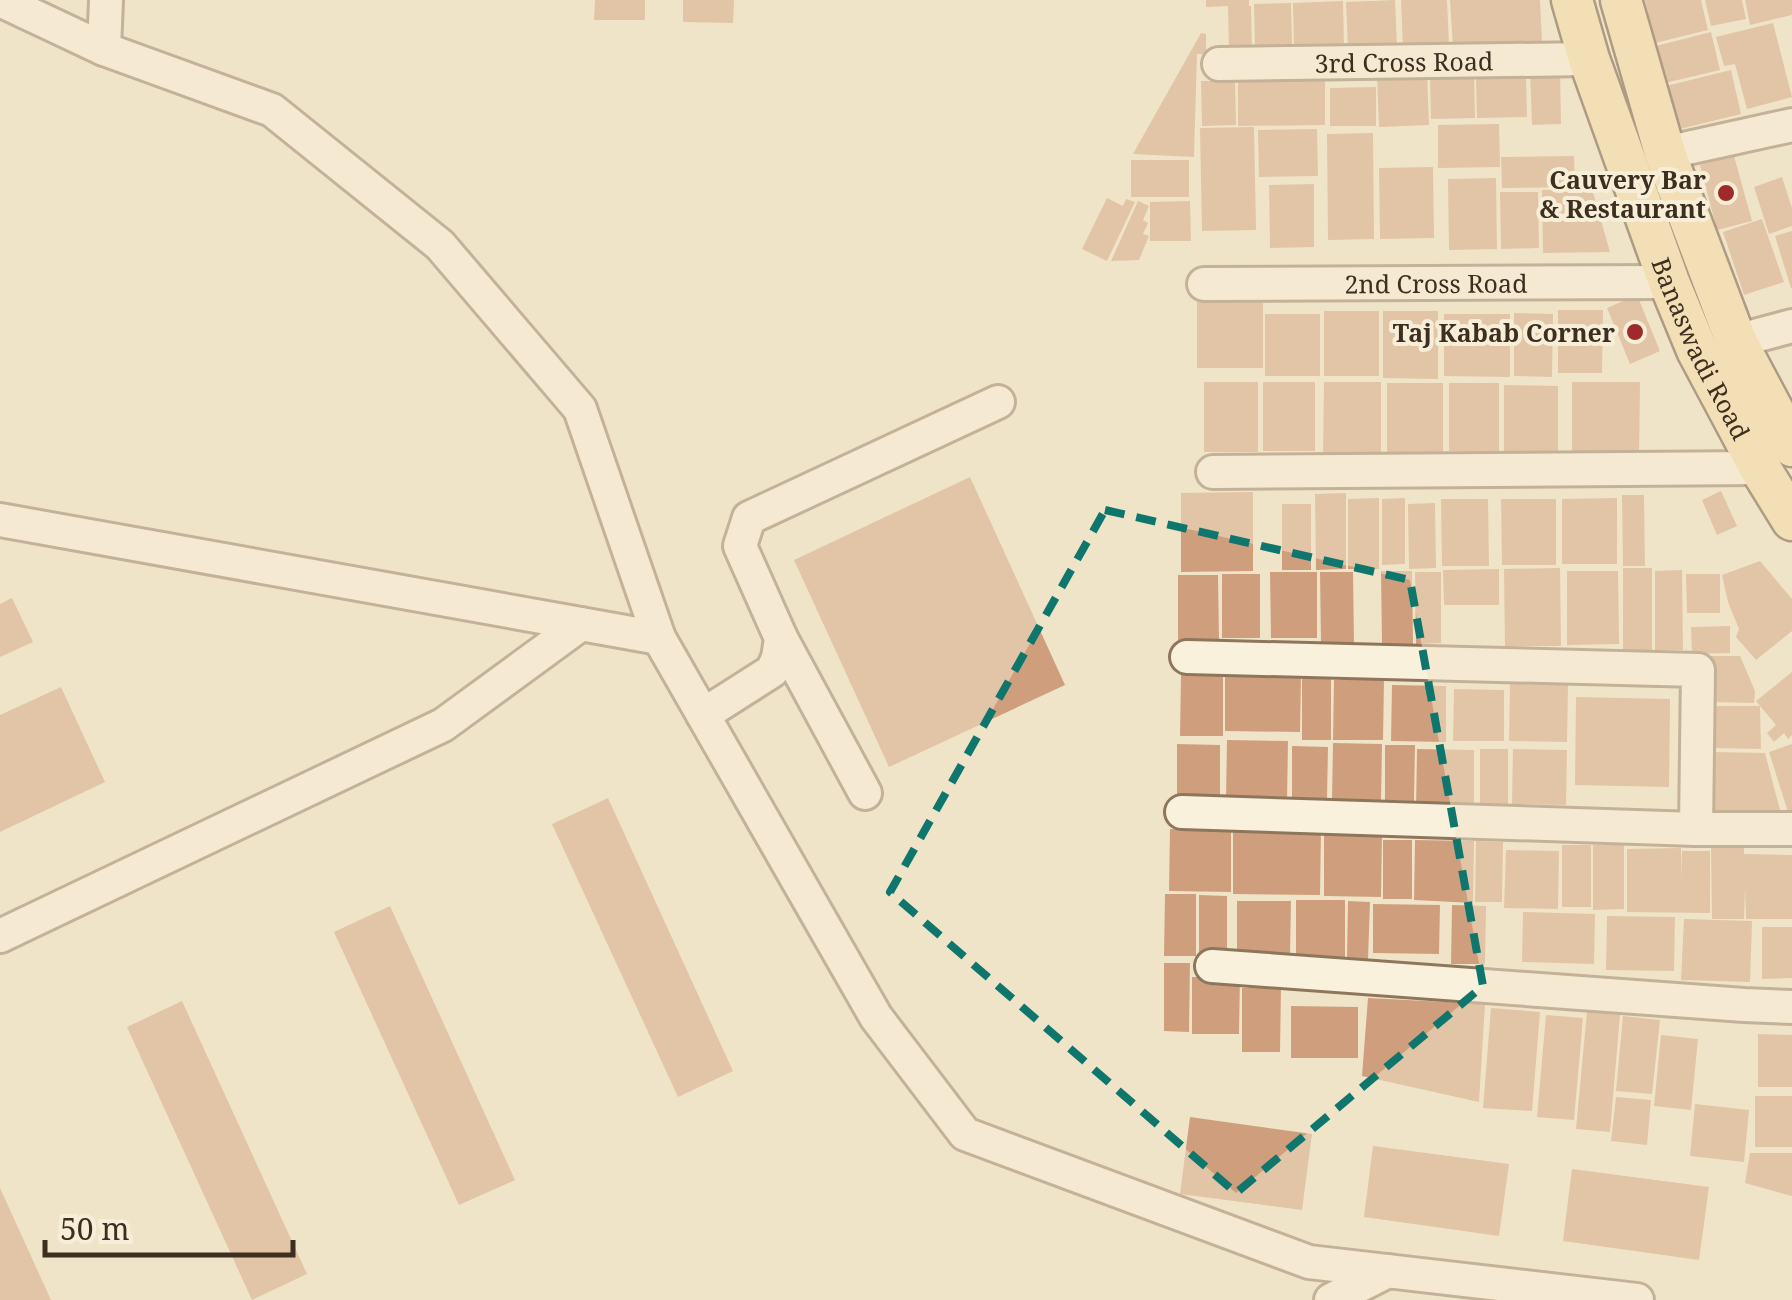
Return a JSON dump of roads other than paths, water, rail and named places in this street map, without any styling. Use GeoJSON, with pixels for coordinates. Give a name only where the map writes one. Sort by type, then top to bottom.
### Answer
{"type":"FeatureCollection","features":[{"type":"Feature","properties":{"kind":"main road","name":"Banaswadi Road"},"geometry":{"type":"LineString","coordinates":[[1572,0],[1589,59],[1697,350],[1776,457]]}},
{"type":"Feature","properties":{"kind":"main road","name":"Banaswadi Road"},"geometry":{"type":"LineString","coordinates":[[1621,0],[1665,154],[1736,340],[1776,457],[1792,520]]}},
{"type":"Feature","properties":{"kind":"street"},"geometry":{"type":"LineString","coordinates":[[0,0],[104,48],[272,110],[440,245],[580,409],[659,638],[876,1016],[965,1134],[1309,1262],[1637,1300]]}},
{"type":"Feature","properties":{"kind":"street"},"geometry":{"type":"LineString","coordinates":[[104,48],[106,0]]}},
{"type":"Feature","properties":{"kind":"street","name":"3rd Cross Road"},"geometry":{"type":"LineString","coordinates":[[1219,64],[1589,59]]}},
{"type":"Feature","properties":{"kind":"street"},"geometry":{"type":"LineString","coordinates":[[1665,154],[1792,125]]}},
{"type":"Feature","properties":{"kind":"street","name":"2nd Cross Road"},"geometry":{"type":"LineString","coordinates":[[1204,284],[1669,282]]}},
{"type":"Feature","properties":{"kind":"street"},"geometry":{"type":"LineString","coordinates":[[1736,340],[1792,326]]}},
{"type":"Feature","properties":{"kind":"street"},"geometry":{"type":"LineString","coordinates":[[865,793],[781,638],[740,546],[748,518],[998,402]]}},
{"type":"Feature","properties":{"kind":"street"},"geometry":{"type":"LineString","coordinates":[[1213,472],[1776,457]]}},
{"type":"Feature","properties":{"kind":"street"},"geometry":{"type":"LineString","coordinates":[[0,520],[659,638]]}},
{"type":"Feature","properties":{"kind":"street"},"geometry":{"type":"LineString","coordinates":[[0,936],[443,725],[581,624]]}},
{"type":"Feature","properties":{"kind":"street"},"geometry":{"type":"LineString","coordinates":[[703,715],[772,671],[781,638]]}},
{"type":"Feature","properties":{"kind":"street"},"geometry":{"type":"LineString","coordinates":[[1187,657],[1698,670],[1696,829]]}},
{"type":"Feature","properties":{"kind":"street"},"geometry":{"type":"LineString","coordinates":[[1182,812],[1792,829]]}},
{"type":"Feature","properties":{"kind":"street"},"geometry":{"type":"LineString","coordinates":[[1212,966],[1792,1007]]}},
{"type":"Feature","properties":{"kind":"street"},"geometry":{"type":"LineString","coordinates":[[1332,1300],[1388,1271]]}},
{"type":"Feature","properties":{"kind":"place","name":"Cauvery Bar & Restaurant"},"geometry":{"type":"Point","coordinates":[1726,193]}},
{"type":"Feature","properties":{"kind":"place","name":"Taj Kabab Corner"},"geometry":{"type":"Point","coordinates":[1635,332]}}]}
